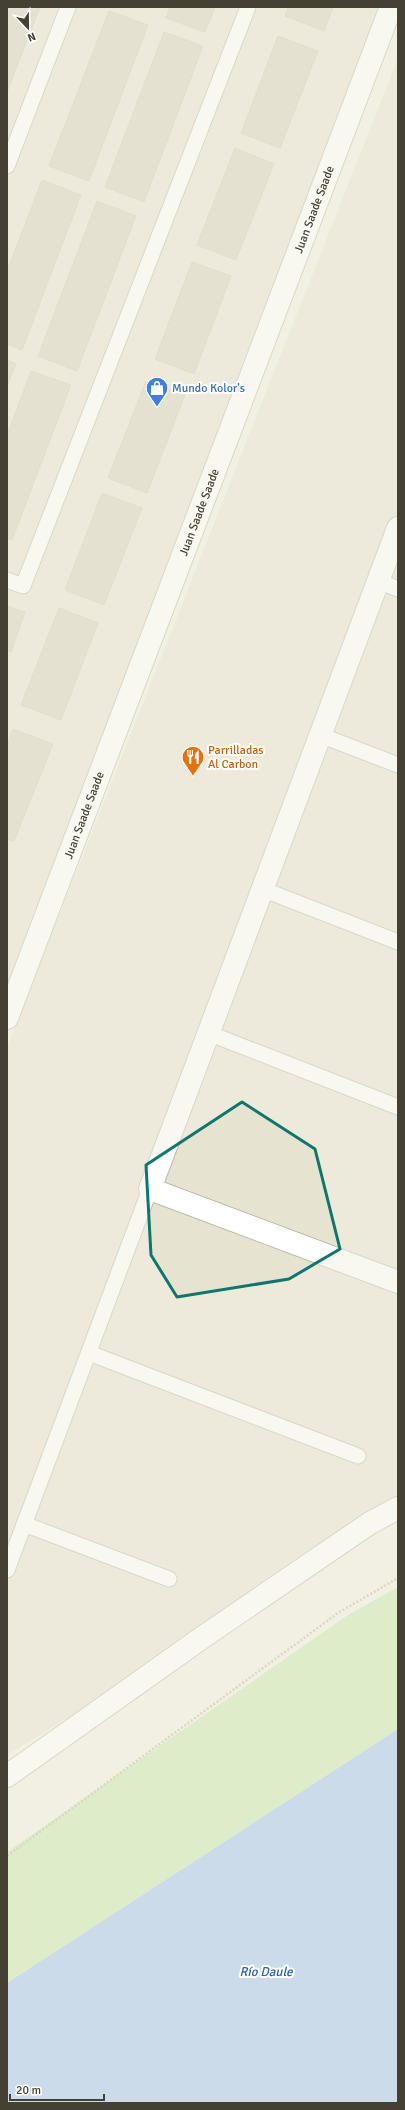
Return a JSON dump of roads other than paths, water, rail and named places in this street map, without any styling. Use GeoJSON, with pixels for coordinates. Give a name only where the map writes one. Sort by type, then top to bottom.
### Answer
{"type":"FeatureCollection","features":[{"type":"Feature","properties":{"kind":"street","name":"Juan Saade Saade"},"geometry":{"type":"LineString","coordinates":[[7,1018],[391,7]]}},
{"type":"Feature","properties":{"kind":"street"},"geometry":{"type":"LineString","coordinates":[[398,528],[150,1189],[398,1282]]}},
{"type":"Feature","properties":{"kind":"street"},"geometry":{"type":"LineString","coordinates":[[7,1776],[228,1620],[370,1523],[398,1508]]}},
{"type":"Feature","properties":{"kind":"lane"},"geometry":{"type":"LineString","coordinates":[[7,166],[68,7]]}},
{"type":"Feature","properties":{"kind":"lane"},"geometry":{"type":"LineString","coordinates":[[7,580],[23,586],[248,7]]}},
{"type":"Feature","properties":{"kind":"lane"},"geometry":{"type":"LineString","coordinates":[[378,581],[398,589]]}},
{"type":"Feature","properties":{"kind":"lane"},"geometry":{"type":"LineString","coordinates":[[320,735],[398,765]]}},
{"type":"Feature","properties":{"kind":"lane"},"geometry":{"type":"LineString","coordinates":[[262,889],[398,942]]}},
{"type":"Feature","properties":{"kind":"lane"},"geometry":{"type":"LineString","coordinates":[[208,1033],[398,1107]]}},
{"type":"Feature","properties":{"kind":"lane"},"geometry":{"type":"LineString","coordinates":[[7,1570],[150,1189]]}},
{"type":"Feature","properties":{"kind":"lane"},"geometry":{"type":"LineString","coordinates":[[88,1353],[358,1456]]}},
{"type":"Feature","properties":{"kind":"lane"},"geometry":{"type":"LineString","coordinates":[[24,1524],[169,1579]]}},
{"type":"Feature","properties":{"kind":"water","name":"Río Daule"},"geometry":{"type":"Polygon","coordinates":[[[398,1729],[398,2103],[7,2103],[7,1983],[398,1729]]]}},
{"type":"Feature","properties":{"kind":"place","name":"Mundo Kolor's"},"geometry":{"type":"Point","coordinates":[157,408]}},
{"type":"Feature","properties":{"kind":"place","name":"Parrilladas Al Carbon"},"geometry":{"type":"Point","coordinates":[193,776]}}]}
